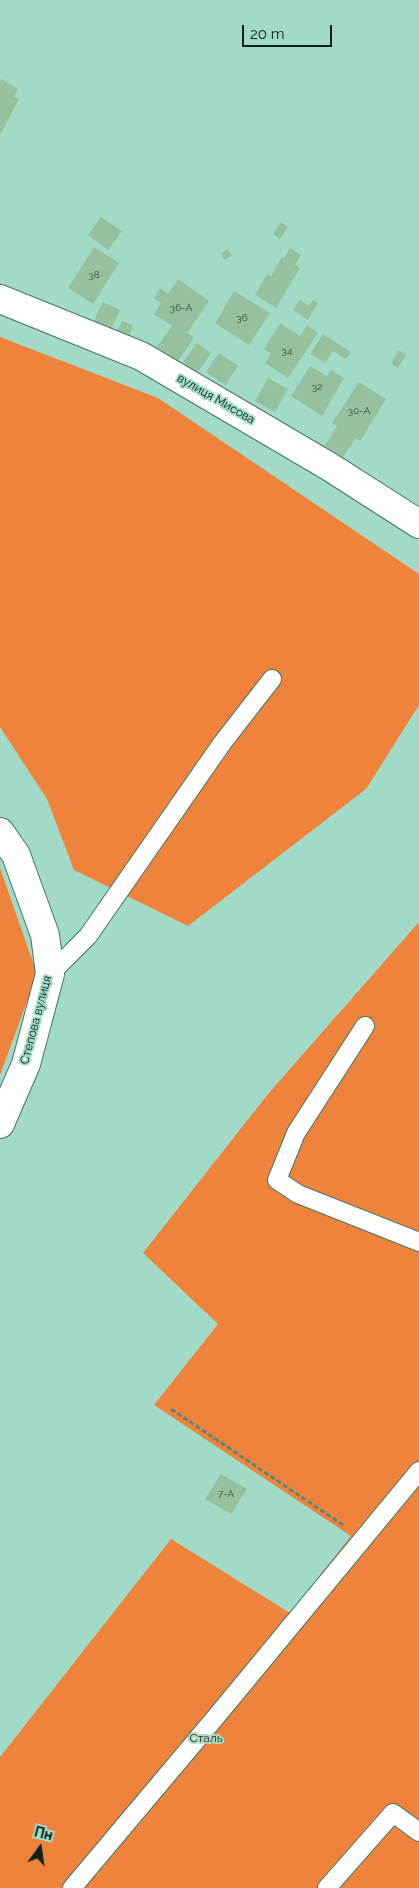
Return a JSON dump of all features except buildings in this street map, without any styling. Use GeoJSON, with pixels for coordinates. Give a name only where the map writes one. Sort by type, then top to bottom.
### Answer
{"type":"FeatureCollection","features":[{"type":"Feature","properties":{"kind":"street","name":"вулиця Мисова"},"geometry":{"type":"LineString","coordinates":[[0,299],[141,356],[330,467],[419,524]]}},
{"type":"Feature","properties":{"kind":"street","name":"Степова вулиця"},"geometry":{"type":"LineString","coordinates":[[0,832],[16,856],[45,935],[50,974],[26,1064],[0,1124]]}},
{"type":"Feature","properties":{"kind":"lane"},"geometry":{"type":"LineString","coordinates":[[50,974],[88,936],[224,742],[272,679]]}},
{"type":"Feature","properties":{"kind":"lane"},"geometry":{"type":"LineString","coordinates":[[365,1026],[296,1133],[277,1180],[298,1194],[419,1242]]}},
{"type":"Feature","properties":{"kind":"lane"},"geometry":{"type":"LineString","coordinates":[[72,1888],[365,1539],[419,1471]]}},
{"type":"Feature","properties":{"kind":"lane"},"geometry":{"type":"LineString","coordinates":[[327,1888],[393,1813],[419,1832]]}},
{"type":"Feature","properties":{"kind":"path"},"geometry":{"type":"LineString","coordinates":[[171,1409],[365,1539]]}},
{"type":"Feature","properties":{"kind":"green space"},"geometry":{"type":"Polygon","coordinates":[[[0,337],[158,398],[419,574],[419,705],[366,789],[188,926],[74,870],[47,799],[0,727],[0,337]]]}},
{"type":"Feature","properties":{"kind":"green space"},"geometry":{"type":"Polygon","coordinates":[[[0,868],[37,974],[0,1075],[0,868]]]}},
{"type":"Feature","properties":{"kind":"green space","name":"Сталь"},"geometry":{"type":"Polygon","coordinates":[[[419,922],[419,1888],[0,1888],[0,1757],[171,1539],[290,1613],[351,1536],[154,1405],[218,1324],[143,1253],[268,1094],[419,922]]]}}]}
